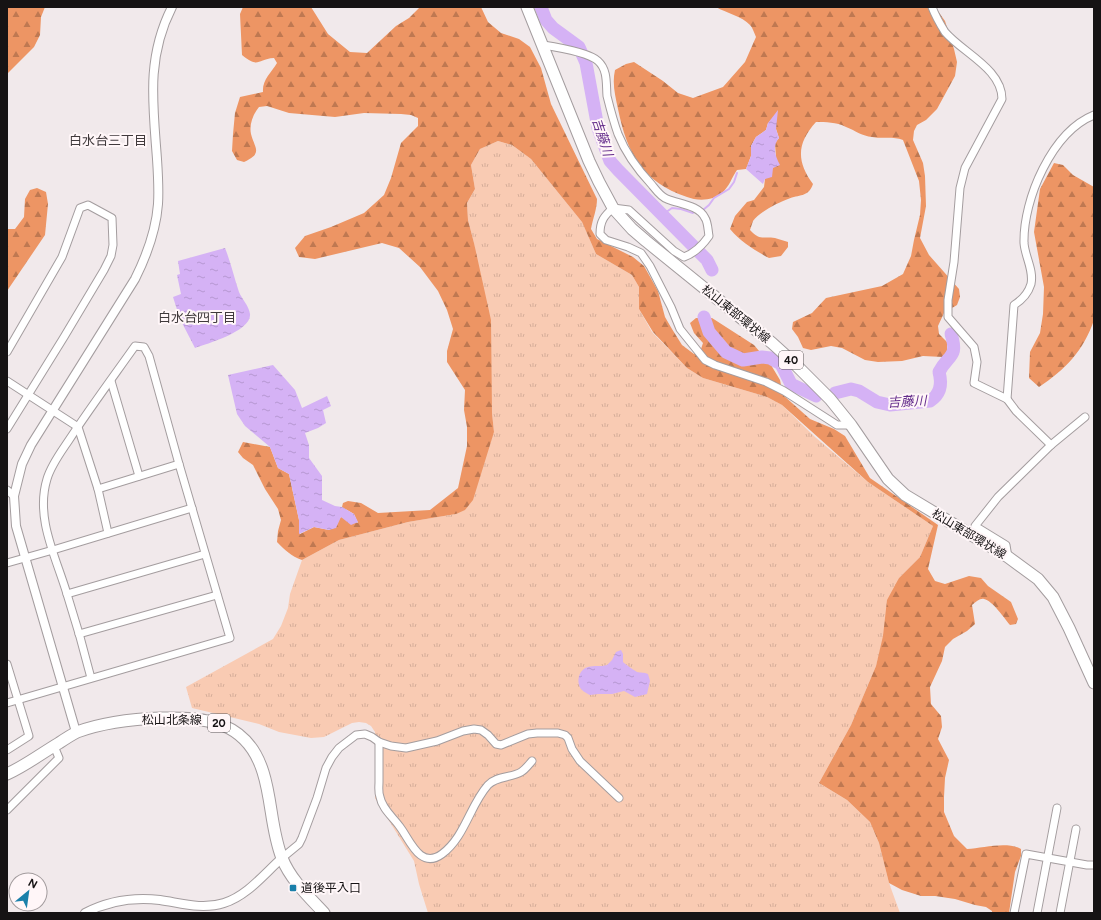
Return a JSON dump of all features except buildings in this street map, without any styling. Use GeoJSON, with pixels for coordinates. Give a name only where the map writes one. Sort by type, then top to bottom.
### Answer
{"type":"FeatureCollection","features":[{"type":"Feature","properties":{"kind":"main road","name":"松山東部環状線"},"geometry":{"type":"LineString","coordinates":[[527,7],[589,161],[613,208],[632,229],[646,241],[778,348],[830,399],[888,479],[905,495],[1008,557],[1038,579],[1053,597],[1094,683]]}},
{"type":"Feature","properties":{"kind":"main road","name":"松山北条線"},"geometry":{"type":"LineString","coordinates":[[7,774],[20,768],[76,732],[120,721],[144,719],[198,719],[208,720],[228,727],[246,741],[256,754],[267,785],[276,836],[282,858],[289,871],[308,896],[324,913]]}},
{"type":"Feature","properties":{"kind":"street"},"geometry":{"type":"LineString","coordinates":[[76,732],[24,558],[16,526],[14,496],[22,464],[31,445],[135,279],[145,259],[151,241],[158,204],[159,187],[154,117],[154,65],[158,42],[164,23],[172,7]]}},
{"type":"Feature","properties":{"kind":"street"},"geometry":{"type":"LineString","coordinates":[[932,7],[945,31],[959,46],[990,71],[998,81],[1002,91],[1002,99],[965,168],[960,188],[954,262],[948,300],[948,317],[974,346],[977,362],[974,383],[1006,399],[1050,445]]}},
{"type":"Feature","properties":{"kind":"street"},"geometry":{"type":"LineString","coordinates":[[543,45],[561,47],[592,57],[603,67],[606,76],[608,97],[618,133],[627,154],[636,168],[666,199],[698,210],[705,218],[708,236],[703,245],[693,254],[684,258],[674,251],[629,210],[613,208],[604,216],[600,225],[600,234],[606,240],[641,253],[650,266],[671,307],[680,329],[705,360],[772,385],[837,425],[851,426]]}},
{"type":"Feature","properties":{"kind":"street"},"geometry":{"type":"LineString","coordinates":[[1006,399],[1014,305],[1023,299],[1031,284],[1030,265],[1024,244],[1027,216],[1032,198],[1042,172],[1059,143],[1072,130],[1094,115]]}},
{"type":"Feature","properties":{"kind":"street"},"geometry":{"type":"LineString","coordinates":[[7,352],[62,257],[80,208],[88,205],[112,218],[113,245],[111,256],[29,395],[7,429]]}},
{"type":"Feature","properties":{"kind":"street"},"geometry":{"type":"LineString","coordinates":[[7,702],[62,686],[91,678],[230,638],[178,464],[149,356],[144,347],[136,346],[78,427],[53,465],[47,478],[44,495],[43,509],[46,529],[67,594],[91,678]]}},
{"type":"Feature","properties":{"kind":"street"},"geometry":{"type":"LineString","coordinates":[[7,381],[78,427],[98,489],[108,533]]}},
{"type":"Feature","properties":{"kind":"street"},"geometry":{"type":"LineString","coordinates":[[111,381],[139,476]]}},
{"type":"Feature","properties":{"kind":"street"},"geometry":{"type":"LineString","coordinates":[[1008,557],[1006,545],[975,526],[998,497],[1050,445],[1085,417]]}},
{"type":"Feature","properties":{"kind":"street"},"geometry":{"type":"LineString","coordinates":[[98,489],[178,464]]}},
{"type":"Feature","properties":{"kind":"street"},"geometry":{"type":"LineString","coordinates":[[7,490],[14,496]]}},
{"type":"Feature","properties":{"kind":"street"},"geometry":{"type":"LineString","coordinates":[[7,562],[53,550],[192,508]]}},
{"type":"Feature","properties":{"kind":"street"},"geometry":{"type":"LineString","coordinates":[[67,594],[205,554]]}},
{"type":"Feature","properties":{"kind":"street"},"geometry":{"type":"LineString","coordinates":[[79,634],[217,595]]}},
{"type":"Feature","properties":{"kind":"street"},"geometry":{"type":"LineString","coordinates":[[7,664],[28,736],[7,750]]}},
{"type":"Feature","properties":{"kind":"street"},"geometry":{"type":"LineString","coordinates":[[85,913],[111,902],[141,899],[159,900],[194,906],[210,906],[224,903],[242,893],[298,844],[302,838],[315,805],[326,768],[339,748],[356,735],[365,734],[379,742],[391,746],[406,748],[438,742],[463,731],[474,729],[482,730],[496,744],[501,745],[528,734],[558,733],[568,738],[572,749],[580,761],[619,798]]}},
{"type":"Feature","properties":{"kind":"street"},"geometry":{"type":"LineString","coordinates":[[379,742],[380,797],[410,844],[417,853],[425,857],[434,858],[442,854],[454,842],[482,793],[489,784],[522,771],[532,761]]}},
{"type":"Feature","properties":{"kind":"street"},"geometry":{"type":"LineString","coordinates":[[7,810],[59,758],[54,746]]}},
{"type":"Feature","properties":{"kind":"street"},"geometry":{"type":"LineString","coordinates":[[1037,913],[1057,808]]}},
{"type":"Feature","properties":{"kind":"street"},"geometry":{"type":"LineString","coordinates":[[1060,913],[1076,829]]}},
{"type":"Feature","properties":{"kind":"street"},"geometry":{"type":"LineString","coordinates":[[1014,913],[1026,854],[1094,865]]}},
{"type":"Feature","properties":{"kind":"green space"},"geometry":{"type":"Polygon","coordinates":[[[7,7],[45,7],[41,17],[40,35],[34,47],[7,74],[7,7]]]}},
{"type":"Feature","properties":{"kind":"green space"},"geometry":{"type":"Polygon","coordinates":[[[243,7],[311,7],[328,34],[350,52],[367,53],[396,26],[409,18],[420,7],[481,7],[488,22],[501,33],[519,39],[530,47],[541,68],[551,104],[597,199],[591,229],[597,239],[633,257],[644,266],[658,291],[665,317],[682,345],[694,354],[701,349],[703,343],[694,333],[690,323],[696,318],[712,318],[754,345],[771,365],[780,380],[783,395],[810,419],[834,429],[845,436],[870,478],[938,525],[928,569],[935,581],[945,584],[969,576],[981,578],[988,586],[1011,602],[1018,619],[1016,624],[1010,625],[1002,614],[987,600],[978,600],[972,605],[975,624],[967,631],[953,639],[945,647],[942,661],[930,687],[931,704],[941,716],[942,727],[938,739],[949,760],[945,778],[944,812],[954,836],[967,849],[1009,845],[1021,849],[1021,856],[1015,872],[1009,913],[992,913],[992,911],[986,907],[955,899],[935,896],[921,896],[902,890],[889,883],[879,843],[870,822],[847,800],[819,783],[851,725],[876,666],[883,636],[887,600],[899,578],[920,557],[933,526],[868,482],[782,405],[767,397],[703,378],[687,368],[653,332],[639,309],[639,287],[632,275],[596,254],[582,222],[531,159],[512,145],[498,141],[480,149],[471,165],[475,189],[467,203],[468,220],[491,320],[492,413],[494,432],[473,500],[465,510],[456,514],[408,522],[339,540],[302,560],[291,555],[277,542],[281,520],[278,509],[265,489],[253,465],[243,458],[238,452],[243,442],[270,447],[278,468],[289,474],[299,520],[300,534],[314,527],[329,530],[341,517],[358,523],[354,514],[342,507],[343,503],[348,501],[361,503],[378,513],[430,510],[458,488],[467,446],[467,427],[464,410],[465,390],[447,362],[447,351],[453,329],[447,310],[438,291],[420,267],[399,248],[382,243],[315,259],[299,257],[295,248],[305,236],[364,213],[384,195],[391,178],[401,143],[418,126],[418,118],[411,115],[401,114],[364,113],[335,117],[289,113],[267,106],[259,107],[253,116],[251,123],[251,134],[256,147],[256,153],[244,162],[237,160],[232,151],[235,113],[240,97],[263,92],[265,80],[277,63],[274,58],[252,62],[242,55],[240,14],[243,7]]]}},
{"type":"Feature","properties":{"kind":"green space"},"geometry":{"type":"Polygon","coordinates":[[[716,7],[935,7],[945,21],[957,62],[955,76],[937,109],[926,120],[917,125],[914,131],[913,140],[923,163],[925,176],[926,206],[920,238],[929,255],[959,289],[960,297],[957,305],[944,313],[938,326],[939,334],[947,342],[947,351],[943,357],[923,356],[902,361],[878,362],[865,360],[842,348],[831,346],[811,350],[803,348],[792,329],[793,322],[812,313],[826,298],[882,286],[903,274],[911,256],[920,215],[921,200],[919,181],[903,140],[895,138],[876,138],[838,124],[816,122],[805,137],[801,152],[801,160],[807,176],[813,184],[809,192],[784,200],[769,208],[753,221],[750,230],[756,236],[775,238],[788,242],[788,247],[781,256],[769,258],[748,245],[730,229],[735,216],[747,202],[754,200],[764,187],[765,179],[773,168],[776,158],[775,143],[779,138],[776,129],[768,123],[766,130],[756,137],[751,146],[751,156],[746,169],[737,170],[729,185],[722,193],[714,198],[705,200],[695,199],[671,191],[658,183],[639,164],[626,139],[622,125],[614,89],[615,70],[626,64],[634,62],[678,93],[693,98],[723,87],[745,62],[756,37],[752,28],[747,22],[716,7]]]}},
{"type":"Feature","properties":{"kind":"green space"},"geometry":{"type":"Polygon","coordinates":[[[498,141],[512,145],[531,159],[582,222],[596,254],[632,275],[639,287],[639,309],[652,332],[687,368],[703,378],[767,397],[782,405],[815,437],[868,482],[933,526],[920,557],[899,578],[876,666],[851,725],[819,783],[847,800],[870,822],[879,843],[889,883],[900,913],[428,913],[414,861],[375,798],[375,732],[371,726],[366,723],[352,723],[324,737],[311,738],[279,732],[259,724],[192,708],[186,687],[273,639],[281,626],[288,608],[290,594],[302,560],[339,540],[408,522],[456,514],[494,432],[474,243],[468,220],[467,203],[475,189],[471,165],[480,149],[498,141]]]}},
{"type":"Feature","properties":{"kind":"green space"},"geometry":{"type":"Polygon","coordinates":[[[1054,163],[1063,165],[1073,175],[1094,187],[1094,320],[1085,341],[1079,350],[1057,374],[1039,387],[1029,378],[1030,352],[1040,333],[1043,314],[1044,287],[1034,232],[1040,189],[1054,163]]]}},
{"type":"Feature","properties":{"kind":"green space"},"geometry":{"type":"Polygon","coordinates":[[[37,188],[46,192],[48,204],[45,235],[7,291],[7,229],[15,229],[24,217],[25,199],[30,190],[37,188]]]}},
{"type":"Feature","properties":{"kind":"water"},"geometry":{"type":"Polygon","coordinates":[[[778,110],[776,129],[779,138],[775,151],[780,165],[773,168],[772,177],[765,179],[763,184],[746,169],[751,156],[751,146],[756,137],[766,130],[768,123],[778,110]]]}},
{"type":"Feature","properties":{"kind":"water"},"geometry":{"type":"Polygon","coordinates":[[[225,248],[239,292],[247,305],[250,314],[249,320],[244,326],[228,336],[195,348],[180,319],[173,297],[181,294],[177,275],[180,274],[178,261],[225,248]]]}},
{"type":"Feature","properties":{"kind":"water"},"geometry":{"type":"Polygon","coordinates":[[[273,365],[295,390],[302,408],[327,396],[331,406],[323,410],[326,423],[305,433],[309,445],[309,458],[322,476],[322,500],[335,506],[342,507],[354,514],[358,522],[351,525],[341,517],[336,528],[329,530],[314,527],[299,534],[299,520],[289,474],[278,468],[270,447],[245,426],[237,414],[228,375],[273,365]]]}},
{"type":"Feature","properties":{"kind":"water"},"geometry":{"type":"Polygon","coordinates":[[[621,650],[623,654],[623,662],[637,672],[648,674],[650,681],[647,694],[635,697],[624,691],[612,694],[590,695],[582,690],[578,680],[583,670],[590,666],[607,665],[612,660],[616,652],[621,650]]]}},
{"type":"Feature","properties":{"kind":"waterway","name":"吉藤川"},"geometry":{"type":"LineString","coordinates":[[541,7],[546,20],[553,28],[579,47],[586,63],[598,128],[610,161],[707,260],[712,270]]}},
{"type":"Feature","properties":{"kind":"waterway"},"geometry":{"type":"LineString","coordinates":[[703,210],[714,198],[729,189],[734,182],[737,173]]}},
{"type":"Feature","properties":{"kind":"waterway"},"geometry":{"type":"LineString","coordinates":[[662,215],[672,208],[693,213]]}},
{"type":"Feature","properties":{"kind":"waterway","name":"吉藤川"},"geometry":{"type":"LineString","coordinates":[[704,317],[709,332],[726,352],[743,360],[762,357],[770,358],[781,364],[791,384],[816,396]]}},
{"type":"Feature","properties":{"kind":"waterway","name":"吉藤川"},"geometry":{"type":"LineString","coordinates":[[835,393],[851,389],[859,391],[877,402],[890,405],[930,401],[934,398],[940,388],[939,372],[953,352],[954,348],[951,334]]}},
{"type":"Feature","properties":{"kind":"place","name":"道後平入口"},"geometry":{"type":"Point","coordinates":[293,888]}},
{"type":"Feature","properties":{"kind":"district","name":"白水台三丁目"},"geometry":{"type":"Point","coordinates":[108,140]}},
{"type":"Feature","properties":{"kind":"district","name":"白水台四丁目"},"geometry":{"type":"Point","coordinates":[197,317]}}]}
